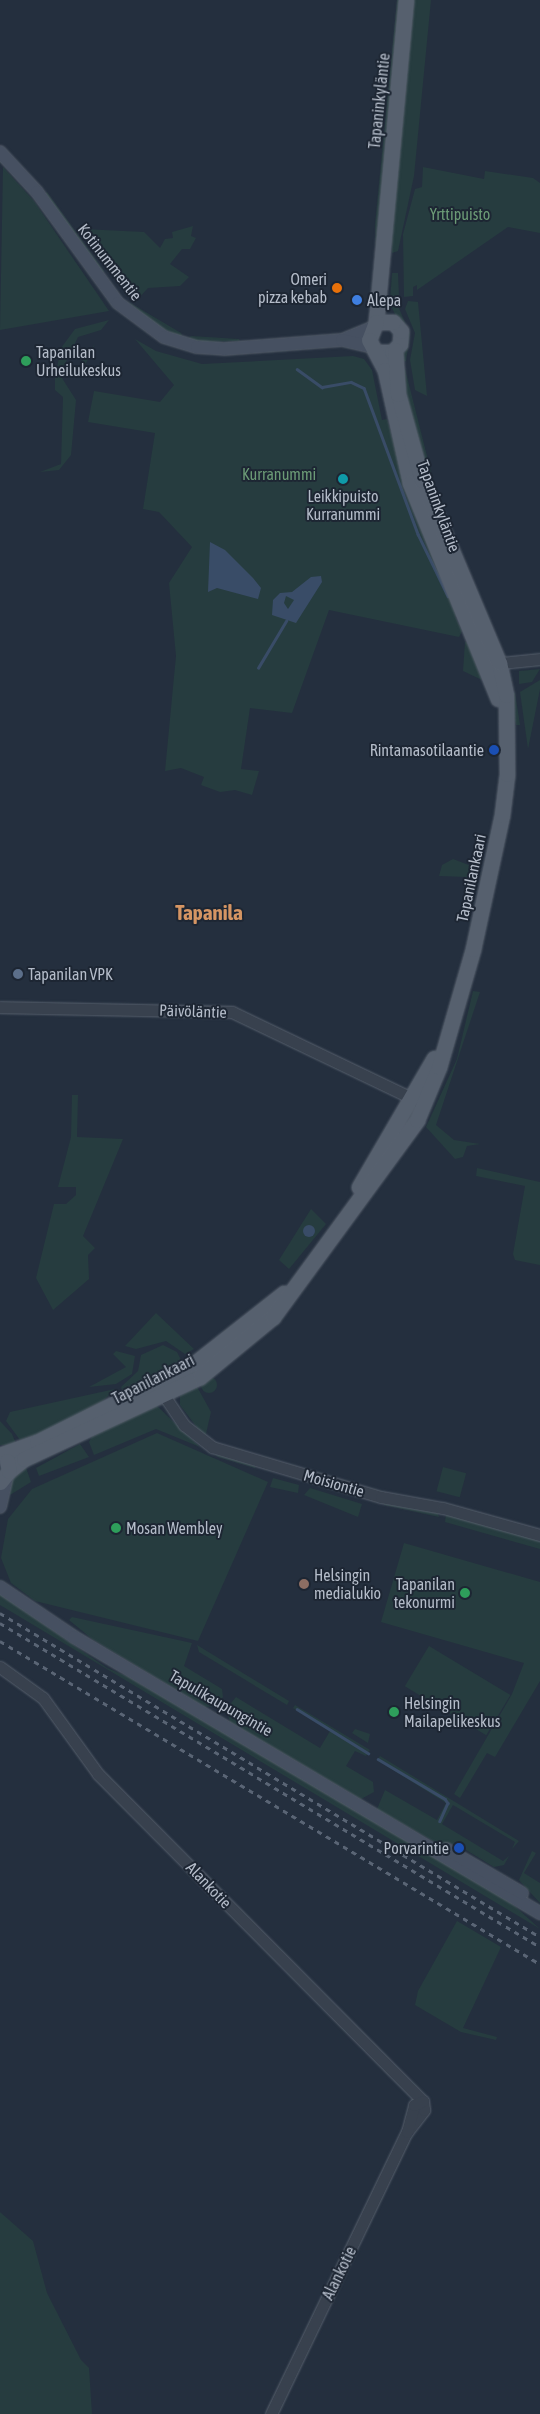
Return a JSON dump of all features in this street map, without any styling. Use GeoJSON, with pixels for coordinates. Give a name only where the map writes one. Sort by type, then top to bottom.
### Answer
{"type":"FeatureCollection","features":[{"type":"Feature","properties":{"kind":"main road","name":"Tapaninkyläntie"},"geometry":{"type":"LineString","coordinates":[[406,0],[374,325],[376,350],[410,483],[493,664]]}},
{"type":"Feature","properties":{"kind":"main road","name":"Kotinummentie"},"geometry":{"type":"LineString","coordinates":[[0,152],[37,192],[118,303],[154,333],[210,348],[342,340],[376,350]]}},
{"type":"Feature","properties":{"kind":"main road","name":"Tapaninkyläntie"},"geometry":{"type":"LineString","coordinates":[[383,234],[387,303],[393,322],[402,336],[395,350],[398,394],[422,480],[493,664]]}},
{"type":"Feature","properties":{"kind":"main road"},"geometry":{"type":"LineString","coordinates":[[374,325],[393,322]]}},
{"type":"Feature","properties":{"kind":"main road","name":"Kotinummentie"},"geometry":{"type":"LineString","coordinates":[[342,340],[374,325]]}},
{"type":"Feature","properties":{"kind":"main road"},"geometry":{"type":"LineString","coordinates":[[376,350],[395,350]]}},
{"type":"Feature","properties":{"kind":"main road","name":"Tapanilankaari"},"geometry":{"type":"LineString","coordinates":[[5,1476],[24,1458],[192,1373],[292,1288],[345,1215],[418,1101],[443,1045],[474,950],[503,808],[504,714],[493,664]]}},
{"type":"Feature","properties":{"kind":"main road","name":"Tapanilankaari"},"geometry":{"type":"LineString","coordinates":[[1,1453],[37,1442],[161,1390]]}},
{"type":"Feature","properties":{"kind":"main road"},"geometry":{"type":"LineString","coordinates":[[0,1508],[5,1476],[1,1453]]}},
{"type":"Feature","properties":{"kind":"main road","name":"Tapulikaupungintie"},"geometry":{"type":"LineString","coordinates":[[0,1587],[74,1637],[427,1844],[540,1913]]}},
{"type":"Feature","properties":{"kind":"main road","name":"Tapulikaupungintie"},"geometry":{"type":"LineString","coordinates":[[427,1844],[488,1870],[540,1907]]}},
{"type":"Feature","properties":{"kind":"street"},"geometry":{"type":"LineString","coordinates":[[493,664],[540,659]]}},
{"type":"Feature","properties":{"kind":"street","name":"Päivöläntie"},"geometry":{"type":"LineString","coordinates":[[0,1007],[232,1012],[418,1101]]}},
{"type":"Feature","properties":{"kind":"street","name":"Moisiontie"},"geometry":{"type":"LineString","coordinates":[[161,1390],[184,1424],[212,1447],[381,1497],[443,1508],[540,1535]]}},
{"type":"Feature","properties":{"kind":"street","name":"Alankotie"},"geometry":{"type":"LineString","coordinates":[[0,1667],[43,1698],[98,1774],[423,2101],[414,2105],[406,2132],[271,2414]]}},
{"type":"Feature","properties":{"kind":"green space"},"geometry":{"type":"Polygon","coordinates":[[[397,0],[401,0],[376,252],[375,225],[397,0]]]}},
{"type":"Feature","properties":{"kind":"green space"},"geometry":{"type":"Polygon","coordinates":[[[412,0],[431,0],[414,176],[398,251],[392,253],[390,237],[412,0]]]}},
{"type":"Feature","properties":{"kind":"green space"},"geometry":{"type":"Polygon","coordinates":[[[3,167],[34,201],[109,311],[0,330],[3,167]]]}},
{"type":"Feature","properties":{"kind":"green space","name":"Yrttipuisto"},"geometry":{"type":"Polygon","coordinates":[[[423,167],[484,179],[485,171],[533,178],[540,183],[540,233],[508,227],[417,290],[417,285],[413,287],[413,296],[404,297],[403,234],[415,189],[422,187],[423,167]]]}},
{"type":"Feature","properties":{"kind":"green space"},"geometry":{"type":"Polygon","coordinates":[[[47,192],[104,271],[103,273],[45,194],[47,192]]]}},
{"type":"Feature","properties":{"kind":"green space"},"geometry":{"type":"Polygon","coordinates":[[[193,226],[191,236],[196,238],[190,249],[182,249],[170,264],[189,277],[180,286],[148,288],[137,300],[83,229],[144,232],[160,248],[165,239],[173,238],[172,232],[193,226]]]}},
{"type":"Feature","properties":{"kind":"green space"},"geometry":{"type":"Polygon","coordinates":[[[392,273],[398,273],[399,297],[390,300],[392,273]]]}},
{"type":"Feature","properties":{"kind":"green space"},"geometry":{"type":"Polygon","coordinates":[[[127,301],[181,333],[183,338],[157,326],[127,301]]]}},
{"type":"Feature","properties":{"kind":"green space"},"geometry":{"type":"Polygon","coordinates":[[[408,301],[418,302],[427,396],[415,390],[410,360],[415,333],[405,309],[408,301]]]}},
{"type":"Feature","properties":{"kind":"green space"},"geometry":{"type":"Polygon","coordinates":[[[391,306],[398,306],[410,334],[406,361],[399,364],[398,320],[391,306]]]}},
{"type":"Feature","properties":{"kind":"green space"},"geometry":{"type":"Polygon","coordinates":[[[109,320],[101,330],[78,337],[61,372],[56,372],[61,348],[75,329],[109,320]]]}},
{"type":"Feature","properties":{"kind":"green space"},"geometry":{"type":"Polygon","coordinates":[[[191,336],[239,339],[240,341],[204,342],[188,339],[191,336]]]}},
{"type":"Feature","properties":{"kind":"green space","name":"Kurranummi"},"geometry":{"type":"Polygon","coordinates":[[[135,339],[156,351],[202,364],[353,356],[364,359],[372,370],[382,420],[387,419],[404,476],[464,620],[455,616],[462,631],[459,637],[329,610],[292,713],[250,708],[241,769],[259,771],[252,795],[235,790],[220,792],[201,785],[204,777],[181,768],[165,771],[176,656],[169,583],[192,547],[159,512],[143,509],[155,433],[88,422],[94,391],[160,402],[174,385],[135,339]]]}},
{"type":"Feature","properties":{"kind":"green space"},"geometry":{"type":"Polygon","coordinates":[[[95,344],[79,378],[80,364],[95,344]]]}},
{"type":"Feature","properties":{"kind":"green space"},"geometry":{"type":"Polygon","coordinates":[[[405,369],[440,507],[493,628],[488,631],[426,484],[397,370],[405,369]]]}},
{"type":"Feature","properties":{"kind":"green space"},"geometry":{"type":"Polygon","coordinates":[[[55,375],[60,375],[76,400],[71,455],[59,470],[40,472],[61,464],[63,397],[55,390],[55,375]]]}},
{"type":"Feature","properties":{"kind":"green space"},"geometry":{"type":"Polygon","coordinates":[[[465,642],[468,643],[482,680],[463,671],[465,642]]]}},
{"type":"Feature","properties":{"kind":"green space"},"geometry":{"type":"Polygon","coordinates":[[[540,669],[532,682],[519,684],[519,671],[540,669]]]}},
{"type":"Feature","properties":{"kind":"green space"},"geometry":{"type":"Polygon","coordinates":[[[540,680],[540,689],[528,749],[520,692],[540,680]]]}},
{"type":"Feature","properties":{"kind":"green space"},"geometry":{"type":"Polygon","coordinates":[[[508,692],[515,693],[520,725],[516,725],[508,692]]]}},
{"type":"Feature","properties":{"kind":"green space"},"geometry":{"type":"Polygon","coordinates":[[[453,859],[479,869],[473,886],[466,877],[439,876],[442,865],[453,859]]]}},
{"type":"Feature","properties":{"kind":"green space"},"geometry":{"type":"Polygon","coordinates":[[[473,991],[480,992],[436,1125],[454,1140],[480,1144],[467,1146],[463,1157],[455,1159],[426,1127],[457,1059],[473,991]]]}},
{"type":"Feature","properties":{"kind":"green space"},"geometry":{"type":"Polygon","coordinates":[[[72,1095],[78,1095],[77,1137],[123,1139],[83,1236],[95,1248],[88,1255],[89,1279],[53,1310],[36,1278],[54,1204],[66,1204],[76,1195],[76,1187],[58,1187],[71,1137],[72,1095]]]}},
{"type":"Feature","properties":{"kind":"green space"},"geometry":{"type":"Polygon","coordinates":[[[477,1168],[540,1182],[540,1265],[515,1260],[513,1254],[525,1186],[476,1176],[477,1168]]]}},
{"type":"Feature","properties":{"kind":"green space"},"geometry":{"type":"Polygon","coordinates":[[[311,1209],[326,1224],[289,1269],[279,1260],[311,1209]]]}},
{"type":"Feature","properties":{"kind":"green space"},"geometry":{"type":"Polygon","coordinates":[[[156,1313],[194,1349],[185,1354],[166,1341],[136,1349],[125,1346],[156,1313]]]}},
{"type":"Feature","properties":{"kind":"green space"},"geometry":{"type":"Polygon","coordinates":[[[163,1345],[177,1352],[183,1364],[123,1393],[121,1387],[138,1371],[141,1355],[163,1345]]]}},
{"type":"Feature","properties":{"kind":"green space"},"geometry":{"type":"Polygon","coordinates":[[[116,1351],[135,1356],[132,1374],[116,1384],[89,1387],[126,1367],[113,1354],[116,1351]]]}},
{"type":"Feature","properties":{"kind":"green space"},"geometry":{"type":"Polygon","coordinates":[[[209,1377],[215,1379],[217,1385],[215,1391],[209,1393],[203,1391],[201,1385],[203,1379],[209,1377]]]}},
{"type":"Feature","properties":{"kind":"green space"},"geometry":{"type":"Polygon","coordinates":[[[195,1383],[211,1412],[205,1438],[180,1405],[180,1395],[195,1383]]]}},
{"type":"Feature","properties":{"kind":"green space"},"geometry":{"type":"Polygon","coordinates":[[[115,1389],[101,1403],[23,1444],[6,1421],[10,1412],[115,1389]]]}},
{"type":"Feature","properties":{"kind":"green space"},"geometry":{"type":"Polygon","coordinates":[[[156,1405],[200,1447],[156,1429],[94,1455],[89,1442],[94,1433],[156,1405]]]}},
{"type":"Feature","properties":{"kind":"green space"},"geometry":{"type":"Polygon","coordinates":[[[0,1421],[12,1434],[17,1446],[0,1445],[0,1421]]]}},
{"type":"Feature","properties":{"kind":"green space"},"geometry":{"type":"Polygon","coordinates":[[[157,1433],[268,1482],[198,1641],[35,1601],[11,1583],[1,1558],[8,1519],[32,1489],[157,1433]]]}},
{"type":"Feature","properties":{"kind":"green space"},"geometry":{"type":"Polygon","coordinates":[[[80,1444],[89,1457],[39,1476],[36,1468],[80,1444]]]}},
{"type":"Feature","properties":{"kind":"green space"},"geometry":{"type":"Polygon","coordinates":[[[209,1449],[256,1465],[255,1468],[218,1457],[209,1449]]]}},
{"type":"Feature","properties":{"kind":"green space"},"geometry":{"type":"Polygon","coordinates":[[[24,1462],[31,1482],[10,1495],[10,1480],[24,1462]]]}},
{"type":"Feature","properties":{"kind":"green space"},"geometry":{"type":"Polygon","coordinates":[[[443,1467],[466,1473],[460,1497],[437,1491],[443,1467]]]}},
{"type":"Feature","properties":{"kind":"green space"},"geometry":{"type":"Polygon","coordinates":[[[273,1478],[299,1485],[298,1493],[270,1487],[273,1478]]]}},
{"type":"Feature","properties":{"kind":"green space"},"geometry":{"type":"Polygon","coordinates":[[[310,1488],[362,1504],[358,1517],[304,1495],[310,1488]]]}},
{"type":"Feature","properties":{"kind":"green space"},"geometry":{"type":"Polygon","coordinates":[[[383,1500],[437,1511],[439,1517],[384,1505],[383,1500]]]}},
{"type":"Feature","properties":{"kind":"green space"},"geometry":{"type":"Polygon","coordinates":[[[446,1514],[540,1539],[540,1549],[445,1522],[446,1514]]]}},
{"type":"Feature","properties":{"kind":"green space","name":"Tapanilan tekonurmi"},"geometry":{"type":"Polygon","coordinates":[[[404,1543],[540,1582],[540,1681],[495,1757],[487,1753],[460,1798],[454,1794],[512,1694],[524,1663],[381,1622],[404,1543]]]}},
{"type":"Feature","properties":{"kind":"green space"},"geometry":{"type":"Polygon","coordinates":[[[0,1594],[107,1668],[129,1677],[507,1899],[540,1929],[0,1605],[0,1594]]]}},
{"type":"Feature","properties":{"kind":"green space"},"geometry":{"type":"Polygon","coordinates":[[[72,1617],[192,1643],[184,1666],[222,1689],[223,1697],[216,1706],[205,1707],[92,1639],[69,1620],[72,1617]]]}},
{"type":"Feature","properties":{"kind":"green space"},"geometry":{"type":"Polygon","coordinates":[[[197,1645],[289,1701],[287,1705],[199,1652],[197,1645]]]}},
{"type":"Feature","properties":{"kind":"green space"},"geometry":{"type":"Polygon","coordinates":[[[429,1646],[510,1695],[486,1735],[405,1686],[429,1646]]]}},
{"type":"Feature","properties":{"kind":"green space"},"geometry":{"type":"Polygon","coordinates":[[[236,1697],[320,1748],[330,1731],[293,1708],[295,1705],[370,1750],[366,1756],[355,1751],[346,1766],[373,1782],[374,1792],[361,1799],[230,1722],[226,1709],[236,1697]]]}},
{"type":"Feature","properties":{"kind":"green space"},"geometry":{"type":"Polygon","coordinates":[[[355,1729],[370,1734],[368,1743],[352,1733],[355,1729]]]}},
{"type":"Feature","properties":{"kind":"green space"},"geometry":{"type":"Polygon","coordinates":[[[380,1756],[519,1841],[512,1849],[515,1842],[453,1805],[442,1824],[503,1861],[509,1856],[504,1865],[494,1867],[458,1845],[433,1841],[377,1809],[385,1790],[437,1820],[446,1803],[377,1760],[380,1756]]]}},
{"type":"Feature","properties":{"kind":"green space"},"geometry":{"type":"Polygon","coordinates":[[[532,1851],[536,1853],[524,1873],[540,1883],[540,1903],[519,1880],[532,1851]]]}},
{"type":"Feature","properties":{"kind":"green space"},"geometry":{"type":"Polygon","coordinates":[[[457,1921],[501,1947],[463,2028],[497,2037],[496,2040],[461,2032],[415,2005],[418,1991],[457,1921]]]}},
{"type":"Feature","properties":{"kind":"green space"},"geometry":{"type":"Polygon","coordinates":[[[0,2212],[33,2241],[47,2293],[81,2360],[89,2368],[92,2414],[0,2414],[0,2212]]]}},
{"type":"Feature","properties":{"kind":"water"},"geometry":{"type":"Polygon","coordinates":[[[210,542],[225,550],[253,578],[261,588],[258,599],[217,588],[208,592],[210,542]]]}},
{"type":"Feature","properties":{"kind":"water"},"geometry":{"type":"Polygon","coordinates":[[[321,576],[322,582],[296,623],[272,615],[273,600],[280,593],[292,592],[311,577],[321,576]],[[286,596],[284,603],[288,609],[294,600],[286,596]]]}},
{"type":"Feature","properties":{"kind":"water"},"geometry":{"type":"Polygon","coordinates":[[[307,1225],[311,1225],[315,1231],[311,1237],[307,1237],[303,1233],[303,1229],[307,1225]]]}},
{"type":"Feature","properties":{"kind":"waterway"},"geometry":{"type":"LineString","coordinates":[[297,369],[322,387],[351,382],[364,388],[418,534],[448,596]]}},
{"type":"Feature","properties":{"kind":"waterway"},"geometry":{"type":"LineString","coordinates":[[258,668],[286,621]]}},
{"type":"Feature","properties":{"kind":"waterway"},"geometry":{"type":"LineString","coordinates":[[297,1709],[368,1753]]}},
{"type":"Feature","properties":{"kind":"waterway"},"geometry":{"type":"LineString","coordinates":[[378,1759],[445,1799],[448,1803],[440,1821]]}},
{"type":"Feature","properties":{"kind":"railway"},"geometry":{"type":"LineString","coordinates":[[0,1613],[540,1937]]}},
{"type":"Feature","properties":{"kind":"railway"},"geometry":{"type":"LineString","coordinates":[[0,1623],[540,1947]]}},
{"type":"Feature","properties":{"kind":"railway"},"geometry":{"type":"LineString","coordinates":[[0,1641],[540,1964]]}},
{"type":"Feature","properties":{"kind":"place","name":"Omeri pizza kebab"},"geometry":{"type":"Point","coordinates":[337,288]}},
{"type":"Feature","properties":{"kind":"place","name":"Alepa"},"geometry":{"type":"Point","coordinates":[357,300]}},
{"type":"Feature","properties":{"kind":"place","name":"Tapanilan Urheilukeskus"},"geometry":{"type":"Point","coordinates":[26,361]}},
{"type":"Feature","properties":{"kind":"place","name":"Leikkipuisto Kurranummi"},"geometry":{"type":"Point","coordinates":[343,479]}},
{"type":"Feature","properties":{"kind":"place","name":"Rintamasotilaantie"},"geometry":{"type":"Point","coordinates":[494,750]}},
{"type":"Feature","properties":{"kind":"place","name":"Tapanilan VPK"},"geometry":{"type":"Point","coordinates":[18,974]}},
{"type":"Feature","properties":{"kind":"place","name":"Mosan Wembley"},"geometry":{"type":"Point","coordinates":[116,1528]}},
{"type":"Feature","properties":{"kind":"place","name":"Helsingin medialukio"},"geometry":{"type":"Point","coordinates":[304,1584]}},
{"type":"Feature","properties":{"kind":"place","name":"Tapanilan tekonurmi"},"geometry":{"type":"Point","coordinates":[465,1593]}},
{"type":"Feature","properties":{"kind":"place","name":"Helsingin Mailapelikeskus"},"geometry":{"type":"Point","coordinates":[394,1712]}},
{"type":"Feature","properties":{"kind":"place","name":"Porvarintie"},"geometry":{"type":"Point","coordinates":[459,1848]}},
{"type":"Feature","properties":{"kind":"district","name":"Tapanila"},"geometry":{"type":"Point","coordinates":[209,912]}}]}
